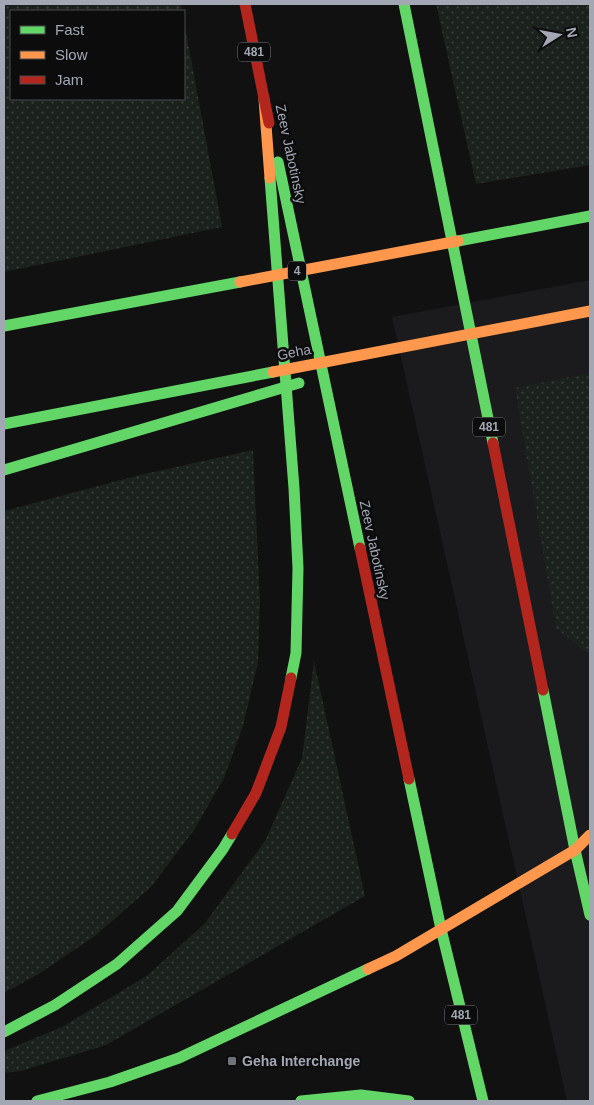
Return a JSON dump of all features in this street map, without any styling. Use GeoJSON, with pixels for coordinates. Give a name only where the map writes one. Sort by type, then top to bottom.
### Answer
{"type":"FeatureCollection","features":[{"type":"Feature","properties":{"kind":"main road","name":"Zeev Jabotinsky"},"geometry":{"type":"LineString","coordinates":[[245,4],[441,929],[483,1101]]}},
{"type":"Feature","properties":{"kind":"main road","name":"481"},"geometry":{"type":"LineString","coordinates":[[404,4],[575,850],[590,915]]}},
{"type":"Feature","properties":{"kind":"main road"},"geometry":{"type":"LineString","coordinates":[[4,1032],[55,1005],[117,964],[177,911],[223,849],[256,793],[282,727],[296,653],[298,568],[294,488],[264,100]]}},
{"type":"Feature","properties":{"kind":"main road","name":"4"},"geometry":{"type":"LineString","coordinates":[[4,326],[590,216]]}},
{"type":"Feature","properties":{"kind":"main road","name":"Geha"},"geometry":{"type":"LineString","coordinates":[[4,424],[590,311]]}},
{"type":"Feature","properties":{"kind":"main road"},"geometry":{"type":"LineString","coordinates":[[4,470],[456,336]]}},
{"type":"Feature","properties":{"kind":"main road"},"geometry":{"type":"LineString","coordinates":[[37,1101],[110,1082],[179,1058],[396,956],[575,850],[590,835]]}},
{"type":"Feature","properties":{"kind":"main road"},"geometry":{"type":"LineString","coordinates":[[300,1101],[361,1095],[409,1101]]}},
{"type":"Feature","properties":{"kind":"shaded area"},"geometry":{"type":"Polygon","coordinates":[[[4,4],[181,4],[182,10],[10,10],[10,100],[185,100],[185,26],[222,227],[4,272],[4,4]]]}},
{"type":"Feature","properties":{"kind":"shaded area"},"geometry":{"type":"Polygon","coordinates":[[[436,4],[590,4],[590,165],[476,184],[436,4]]]}},
{"type":"Feature","properties":{"kind":"shaded area"},"geometry":{"type":"Polygon","coordinates":[[[590,280],[590,1101],[567,1101],[392,317],[590,280]]]}},
{"type":"Feature","properties":{"kind":"shaded area"},"geometry":{"type":"Polygon","coordinates":[[[590,373],[590,655],[556,628],[515,388],[590,373]]]}},
{"type":"Feature","properties":{"kind":"shaded area"},"geometry":{"type":"Polygon","coordinates":[[[253,450],[260,601],[258,662],[243,726],[224,778],[194,830],[151,887],[95,936],[37,975],[4,993],[4,511],[136,476],[253,450]]]}},
{"type":"Feature","properties":{"kind":"shaded area"},"geometry":{"type":"Polygon","coordinates":[[[314,661],[365,896],[106,1045],[21,1071],[4,1073],[4,1051],[62,1027],[148,975],[205,923],[265,841],[302,758],[314,661]]]}},
{"type":"Feature","properties":{"kind":"traffic: fast"},"geometry":{"type":"LineString","coordinates":[[404,4],[493,443]]}},
{"type":"Feature","properties":{"kind":"traffic: fast"},"geometry":{"type":"LineString","coordinates":[[278,162],[360,548]]}},
{"type":"Feature","properties":{"kind":"traffic: fast"},"geometry":{"type":"LineString","coordinates":[[270,178],[294,488],[298,568],[296,653],[291,678]]}},
{"type":"Feature","properties":{"kind":"traffic: fast"},"geometry":{"type":"LineString","coordinates":[[458,241],[590,216]]}},
{"type":"Feature","properties":{"kind":"traffic: fast"},"geometry":{"type":"LineString","coordinates":[[4,326],[240,282]]}},
{"type":"Feature","properties":{"kind":"traffic: fast"},"geometry":{"type":"LineString","coordinates":[[4,424],[273,372]]}},
{"type":"Feature","properties":{"kind":"traffic: fast"},"geometry":{"type":"LineString","coordinates":[[4,470],[299,383]]}},
{"type":"Feature","properties":{"kind":"traffic: fast"},"geometry":{"type":"LineString","coordinates":[[543,690],[590,915]]}},
{"type":"Feature","properties":{"kind":"traffic: fast"},"geometry":{"type":"LineString","coordinates":[[409,779],[441,929],[483,1101]]}},
{"type":"Feature","properties":{"kind":"traffic: fast"},"geometry":{"type":"LineString","coordinates":[[4,1032],[55,1005],[117,964],[177,911],[232,834]]}},
{"type":"Feature","properties":{"kind":"traffic: fast"},"geometry":{"type":"LineString","coordinates":[[37,1101],[110,1082],[179,1058],[368,969]]}},
{"type":"Feature","properties":{"kind":"traffic: fast"},"geometry":{"type":"LineString","coordinates":[[301,1101],[361,1095],[409,1101]]}},
{"type":"Feature","properties":{"kind":"traffic: slow"},"geometry":{"type":"LineString","coordinates":[[264,99],[270,178]]}},
{"type":"Feature","properties":{"kind":"traffic: slow"},"geometry":{"type":"LineString","coordinates":[[240,282],[458,241]]}},
{"type":"Feature","properties":{"kind":"traffic: slow"},"geometry":{"type":"LineString","coordinates":[[273,372],[590,311]]}},
{"type":"Feature","properties":{"kind":"traffic: slow"},"geometry":{"type":"LineString","coordinates":[[368,969],[396,956],[575,850],[590,835]]}},
{"type":"Feature","properties":{"kind":"traffic: jam"},"geometry":{"type":"LineString","coordinates":[[245,4],[269,123]]}},
{"type":"Feature","properties":{"kind":"traffic: jam"},"geometry":{"type":"LineString","coordinates":[[493,443],[543,690]]}},
{"type":"Feature","properties":{"kind":"traffic: jam"},"geometry":{"type":"LineString","coordinates":[[360,548],[409,779]]}},
{"type":"Feature","properties":{"kind":"traffic: jam"},"geometry":{"type":"LineString","coordinates":[[232,834],[256,793],[281,727],[291,678]]}},
{"type":"Feature","properties":{"kind":"place","name":"Geha Interchange"},"geometry":{"type":"Point","coordinates":[232,1061]}}]}
